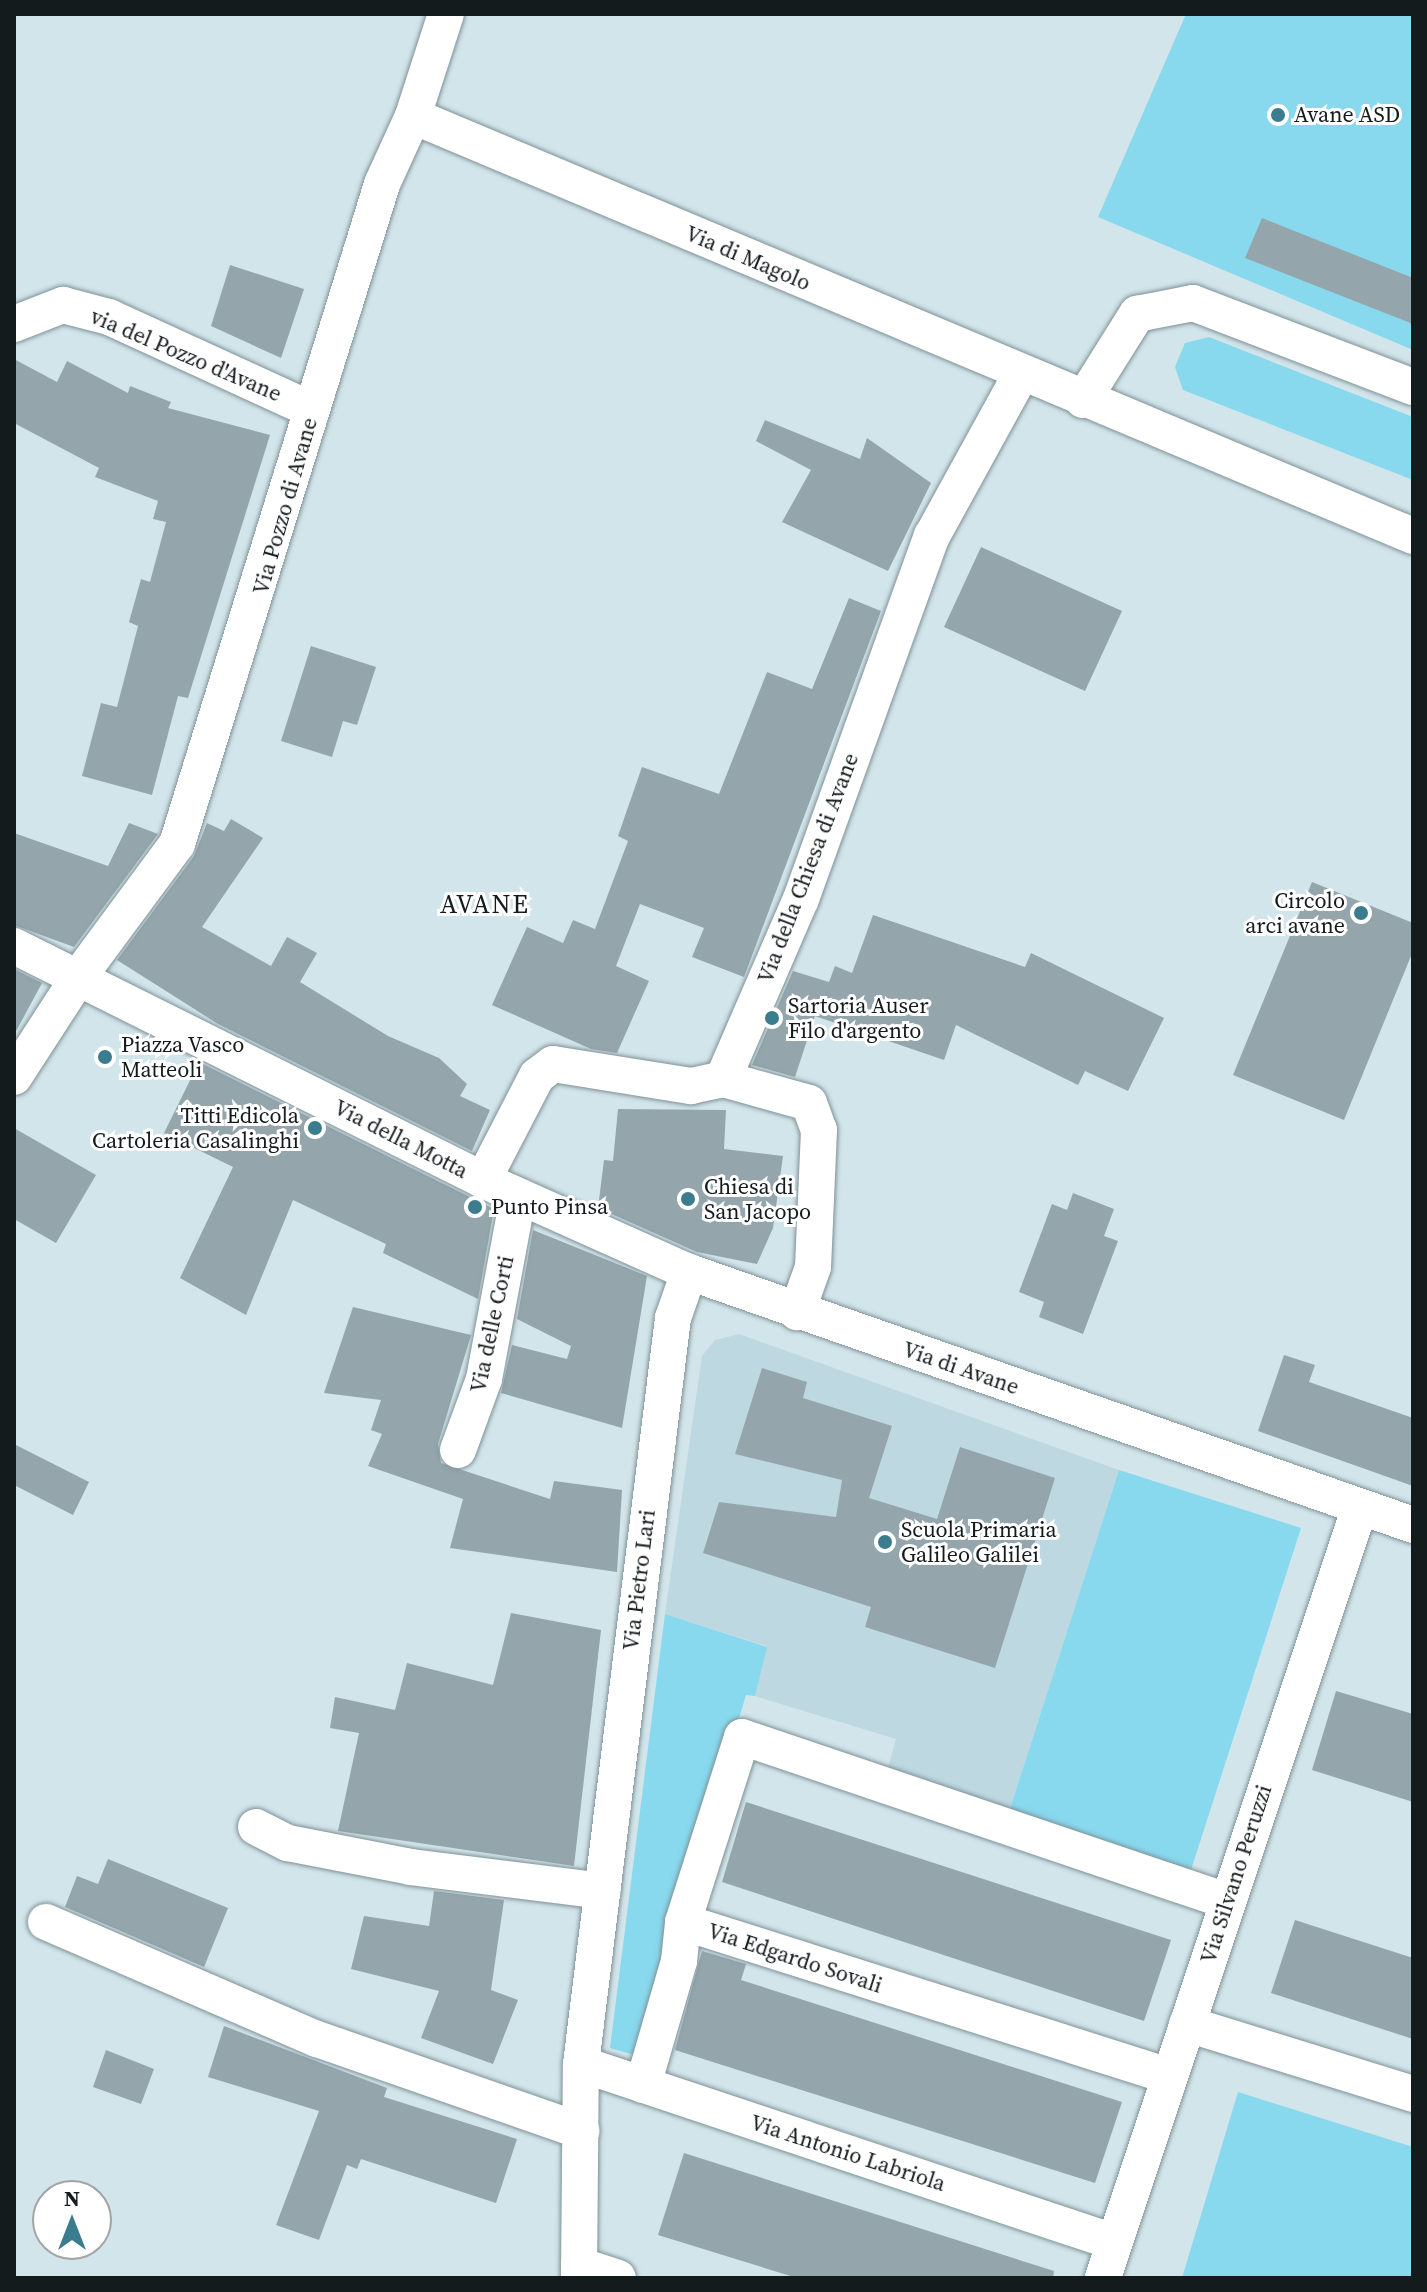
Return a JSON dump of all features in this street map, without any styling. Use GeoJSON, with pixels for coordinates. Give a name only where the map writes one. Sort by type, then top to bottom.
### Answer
{"type":"FeatureCollection","features":[{"type":"Feature","properties":{"kind":"street","name":"Via Pozzo di Avane"},"geometry":{"type":"LineString","coordinates":[[14,1077],[80,975],[177,844],[382,184],[413,116],[446,14]]}},
{"type":"Feature","properties":{"kind":"street","name":"Via di Magolo"},"geometry":{"type":"LineString","coordinates":[[413,116],[1021,374],[1413,536]]}},
{"type":"Feature","properties":{"kind":"street"},"geometry":{"type":"LineString","coordinates":[[1083,400],[1137,314],[1193,303],[1413,387]]}},
{"type":"Feature","properties":{"kind":"street","name":"via del Pozzo d'Avane"},"geometry":{"type":"LineString","coordinates":[[14,324],[63,305],[109,317],[312,410]]}},
{"type":"Feature","properties":{"kind":"street","name":"Via della Chiesa di Avane"},"geometry":{"type":"LineString","coordinates":[[723,1079],[801,899],[932,536],[1021,374]]}},
{"type":"Feature","properties":{"kind":"street","name":"Via della Motta"},"geometry":{"type":"LineString","coordinates":[[14,946],[80,975],[518,1197],[689,1272],[797,1312]]}},
{"type":"Feature","properties":{"kind":"street"},"geometry":{"type":"LineString","coordinates":[[483,1180],[537,1076],[553,1064],[691,1086],[723,1079],[809,1103],[819,1130],[813,1267],[797,1312]]}},
{"type":"Feature","properties":{"kind":"street","name":"Via delle Corti"},"geometry":{"type":"LineString","coordinates":[[458,1450],[484,1379],[518,1197]]}},
{"type":"Feature","properties":{"kind":"street","name":"Via Pietro Lari"},"geometry":{"type":"LineString","coordinates":[[618,2278],[579,2272],[581,2064],[673,1318],[689,1272]]}},
{"type":"Feature","properties":{"kind":"street","name":"Via di Avane"},"geometry":{"type":"LineString","coordinates":[[797,1312],[1413,1525]]}},
{"type":"Feature","properties":{"kind":"street","name":"Via Silvano Peruzzi"},"geometry":{"type":"LineString","coordinates":[[1103,2278],[1360,1507]]}},
{"type":"Feature","properties":{"kind":"street","name":"Via Edgardo Sovali"},"geometry":{"type":"LineString","coordinates":[[1169,2076],[683,1922],[742,1737],[1227,1901]]}},
{"type":"Feature","properties":{"kind":"street"},"geometry":{"type":"LineString","coordinates":[[256,1827],[288,1843],[411,1867],[603,1891]]}},
{"type":"Feature","properties":{"kind":"street"},"geometry":{"type":"LineString","coordinates":[[46,1922],[317,2039],[581,2131]]}},
{"type":"Feature","properties":{"kind":"street"},"geometry":{"type":"LineString","coordinates":[[643,2085],[679,1961],[683,1922]]}},
{"type":"Feature","properties":{"kind":"street"},"geometry":{"type":"LineString","coordinates":[[1187,2024],[1413,2094]]}},
{"type":"Feature","properties":{"kind":"street","name":"Via Antonio Labriola"},"geometry":{"type":"LineString","coordinates":[[581,2064],[1114,2242]]}},
{"type":"Feature","properties":{"kind":"shaded area","name":"Avane ASD"},"geometry":{"type":"Polygon","coordinates":[[[1186,14],[1413,14],[1413,350],[1098,217],[1186,14]]]}},
{"type":"Feature","properties":{"kind":"shaded area"},"geometry":{"type":"Polygon","coordinates":[[[1209,337],[1413,417],[1413,480],[1183,390],[1175,367],[1185,343],[1209,337]]]}},
{"type":"Feature","properties":{"kind":"shaded area","name":"Scuola Primaria Galileo Galilei"},"geometry":{"type":"Polygon","coordinates":[[[739,1334],[1119,1470],[1008,1815],[886,1775],[896,1739],[755,1696],[766,1646],[665,1614],[702,1356],[715,1340],[739,1334]]]}},
{"type":"Feature","properties":{"kind":"shaded area"},"geometry":{"type":"Polygon","coordinates":[[[1119,1470],[1301,1528],[1190,1873],[1008,1815],[1119,1470]]]}},
{"type":"Feature","properties":{"kind":"shaded area"},"geometry":{"type":"Polygon","coordinates":[[[665,1614],[767,1647],[755,1696],[746,1695],[638,2056],[610,2048],[665,1614]]]}},
{"type":"Feature","properties":{"kind":"shaded area"},"geometry":{"type":"Polygon","coordinates":[[[1238,2092],[1413,2147],[1413,2278],[1182,2278],[1238,2092]]]}},
{"type":"Feature","properties":{"kind":"building"},"geometry":{"type":"Polygon","coordinates":[[[1262,218],[1413,278],[1413,324],[1245,258],[1262,218]]]}},
{"type":"Feature","properties":{"kind":"building"},"geometry":{"type":"Polygon","coordinates":[[[230,265],[304,289],[281,358],[211,326],[230,265]]]}},
{"type":"Feature","properties":{"kind":"building"},"geometry":{"type":"Polygon","coordinates":[[[14,359],[57,382],[67,361],[128,393],[130,386],[171,402],[168,408],[270,435],[188,698],[178,696],[152,795],[82,776],[101,703],[117,707],[138,626],[129,622],[141,579],[150,582],[166,522],[153,519],[158,501],[95,477],[99,468],[14,423],[14,359]]]}},
{"type":"Feature","properties":{"kind":"building"},"geometry":{"type":"Polygon","coordinates":[[[765,420],[860,459],[867,438],[931,483],[888,571],[782,522],[811,470],[756,441],[765,420]]]}},
{"type":"Feature","properties":{"kind":"building"},"geometry":{"type":"Polygon","coordinates":[[[981,547],[1122,611],[1085,691],[944,627],[981,547]]]}},
{"type":"Feature","properties":{"kind":"building"},"geometry":{"type":"Polygon","coordinates":[[[849,598],[881,611],[744,977],[692,957],[704,928],[640,904],[616,966],[649,981],[617,1053],[591,1049],[492,1005],[527,927],[563,943],[573,920],[595,929],[628,841],[618,836],[642,767],[719,794],[767,672],[812,689],[849,598]]]}},
{"type":"Feature","properties":{"kind":"building"},"geometry":{"type":"Polygon","coordinates":[[[311,646],[376,667],[357,725],[343,721],[332,757],[281,741],[311,646]]]}},
{"type":"Feature","properties":{"kind":"building"},"geometry":{"type":"Polygon","coordinates":[[[231,819],[263,838],[202,927],[271,966],[287,937],[317,953],[300,982],[388,1036],[439,1058],[467,1084],[460,1096],[490,1110],[472,1151],[218,1024],[117,960],[194,856],[207,823],[224,831],[231,819]]]}},
{"type":"Feature","properties":{"kind":"building"},"geometry":{"type":"Polygon","coordinates":[[[129,823],[158,834],[74,947],[14,925],[14,833],[108,866],[129,823]]]}},
{"type":"Feature","properties":{"kind":"building"},"geometry":{"type":"Polygon","coordinates":[[[1312,882],[1413,923],[1413,951],[1344,1120],[1233,1075],[1312,882]]]}},
{"type":"Feature","properties":{"kind":"building"},"geometry":{"type":"Polygon","coordinates":[[[873,915],[1025,967],[1031,953],[1164,1018],[1128,1091],[1085,1071],[1078,1085],[956,1025],[944,1060],[815,1016],[795,1077],[752,1065],[793,971],[829,982],[835,966],[852,973],[873,915]]]}},
{"type":"Feature","properties":{"kind":"building"},"geometry":{"type":"Polygon","coordinates":[[[14,969],[42,983],[14,1035],[14,969]]]}},
{"type":"Feature","properties":{"kind":"building"},"geometry":{"type":"Polygon","coordinates":[[[199,1062],[494,1209],[478,1299],[383,1253],[386,1244],[293,1200],[246,1315],[180,1278],[233,1167],[164,1133],[199,1062]]]}},
{"type":"Feature","properties":{"kind":"building","name":"Chiesa di San Jacopo"},"geometry":{"type":"Polygon","coordinates":[[[618,1109],[726,1110],[724,1149],[783,1156],[773,1228],[757,1264],[697,1252],[598,1208],[604,1160],[613,1161],[618,1109]]]}},
{"type":"Feature","properties":{"kind":"building"},"geometry":{"type":"Polygon","coordinates":[[[14,1128],[96,1175],[56,1243],[14,1219],[14,1128]]]}},
{"type":"Feature","properties":{"kind":"building"},"geometry":{"type":"Polygon","coordinates":[[[1073,1193],[1114,1209],[1104,1236],[1118,1241],[1083,1334],[1039,1317],[1044,1302],[1019,1292],[1052,1204],[1067,1210],[1073,1193]]]}},
{"type":"Feature","properties":{"kind":"building"},"geometry":{"type":"Polygon","coordinates":[[[533,1230],[647,1276],[622,1428],[501,1393],[512,1345],[567,1359],[571,1346],[517,1319],[533,1230]]]}},
{"type":"Feature","properties":{"kind":"building"},"geometry":{"type":"Polygon","coordinates":[[[353,1307],[471,1335],[438,1444],[441,1463],[550,1499],[554,1481],[622,1490],[617,1572],[450,1548],[463,1499],[368,1466],[382,1434],[371,1430],[381,1400],[324,1393],[353,1307]]]}},
{"type":"Feature","properties":{"kind":"building"},"geometry":{"type":"Polygon","coordinates":[[[1284,1355],[1315,1365],[1309,1382],[1413,1418],[1413,1486],[1258,1431],[1284,1355]]]}},
{"type":"Feature","properties":{"kind":"building"},"geometry":{"type":"Polygon","coordinates":[[[762,1368],[807,1382],[803,1398],[892,1426],[869,1498],[937,1519],[960,1447],[1055,1478],[995,1668],[865,1627],[871,1607],[703,1553],[719,1502],[836,1517],[842,1480],[735,1454],[762,1368]]]}},
{"type":"Feature","properties":{"kind":"building"},"geometry":{"type":"Polygon","coordinates":[[[14,1444],[89,1482],[73,1515],[14,1485],[14,1444]]]}},
{"type":"Feature","properties":{"kind":"building"},"geometry":{"type":"Polygon","coordinates":[[[511,1613],[601,1630],[574,1866],[338,1831],[359,1733],[330,1728],[335,1697],[395,1710],[407,1663],[493,1685],[511,1613]]]}},
{"type":"Feature","properties":{"kind":"building"},"geometry":{"type":"Polygon","coordinates":[[[1336,1691],[1413,1714],[1413,1802],[1312,1770],[1336,1691]]]}},
{"type":"Feature","properties":{"kind":"building"},"geometry":{"type":"Polygon","coordinates":[[[746,1802],[1171,1940],[1144,2021],[722,1882],[746,1802]]]}},
{"type":"Feature","properties":{"kind":"building"},"geometry":{"type":"Polygon","coordinates":[[[108,1859],[228,1908],[204,1967],[65,1907],[77,1876],[98,1884],[108,1859]]]}},
{"type":"Feature","properties":{"kind":"building"},"geometry":{"type":"Polygon","coordinates":[[[434,1891],[504,1900],[491,1990],[518,2000],[493,2064],[421,2038],[439,1991],[351,1969],[364,1916],[429,1926],[434,1891]]]}},
{"type":"Feature","properties":{"kind":"building"},"geometry":{"type":"Polygon","coordinates":[[[1295,1920],[1413,1958],[1413,2039],[1271,1993],[1295,1920]]]}},
{"type":"Feature","properties":{"kind":"building"},"geometry":{"type":"Polygon","coordinates":[[[702,1951],[746,1964],[741,1980],[1122,2102],[1095,2183],[675,2050],[702,1951]]]}},
{"type":"Feature","properties":{"kind":"building"},"geometry":{"type":"Polygon","coordinates":[[[224,2026],[387,2088],[384,2097],[517,2139],[496,2203],[361,2159],[357,2169],[347,2165],[319,2240],[276,2225],[319,2111],[208,2077],[224,2026]]]}},
{"type":"Feature","properties":{"kind":"building"},"geometry":{"type":"Polygon","coordinates":[[[106,2050],[154,2069],[141,2104],[93,2087],[106,2050]]]}},
{"type":"Feature","properties":{"kind":"building"},"geometry":{"type":"Polygon","coordinates":[[[684,2153],[1054,2271],[1053,2278],[797,2278],[658,2235],[684,2153]]]}},
{"type":"Feature","properties":{"kind":"place","name":"Avane ASD"},"geometry":{"type":"Point","coordinates":[1278,115]}},
{"type":"Feature","properties":{"kind":"place","name":"Circolo arci avane"},"geometry":{"type":"Point","coordinates":[1361,913]}},
{"type":"Feature","properties":{"kind":"place","name":"Sartoria Auser Filo d'argento"},"geometry":{"type":"Point","coordinates":[772,1018]}},
{"type":"Feature","properties":{"kind":"place","name":"Piazza Vasco Matteoli"},"geometry":{"type":"Point","coordinates":[105,1057]}},
{"type":"Feature","properties":{"kind":"place","name":"Titti Edicola Cartoleria Casalinghi"},"geometry":{"type":"Point","coordinates":[315,1128]}},
{"type":"Feature","properties":{"kind":"place","name":"Chiesa di San Jacopo"},"geometry":{"type":"Point","coordinates":[688,1199]}},
{"type":"Feature","properties":{"kind":"place","name":"Punto Pinsa"},"geometry":{"type":"Point","coordinates":[475,1207]}},
{"type":"Feature","properties":{"kind":"place","name":"Scuola Primaria Galileo Galilei"},"geometry":{"type":"Point","coordinates":[885,1542]}},
{"type":"Feature","properties":{"kind":"district","name":"AVANE"},"geometry":{"type":"Point","coordinates":[485,905]}}]}
